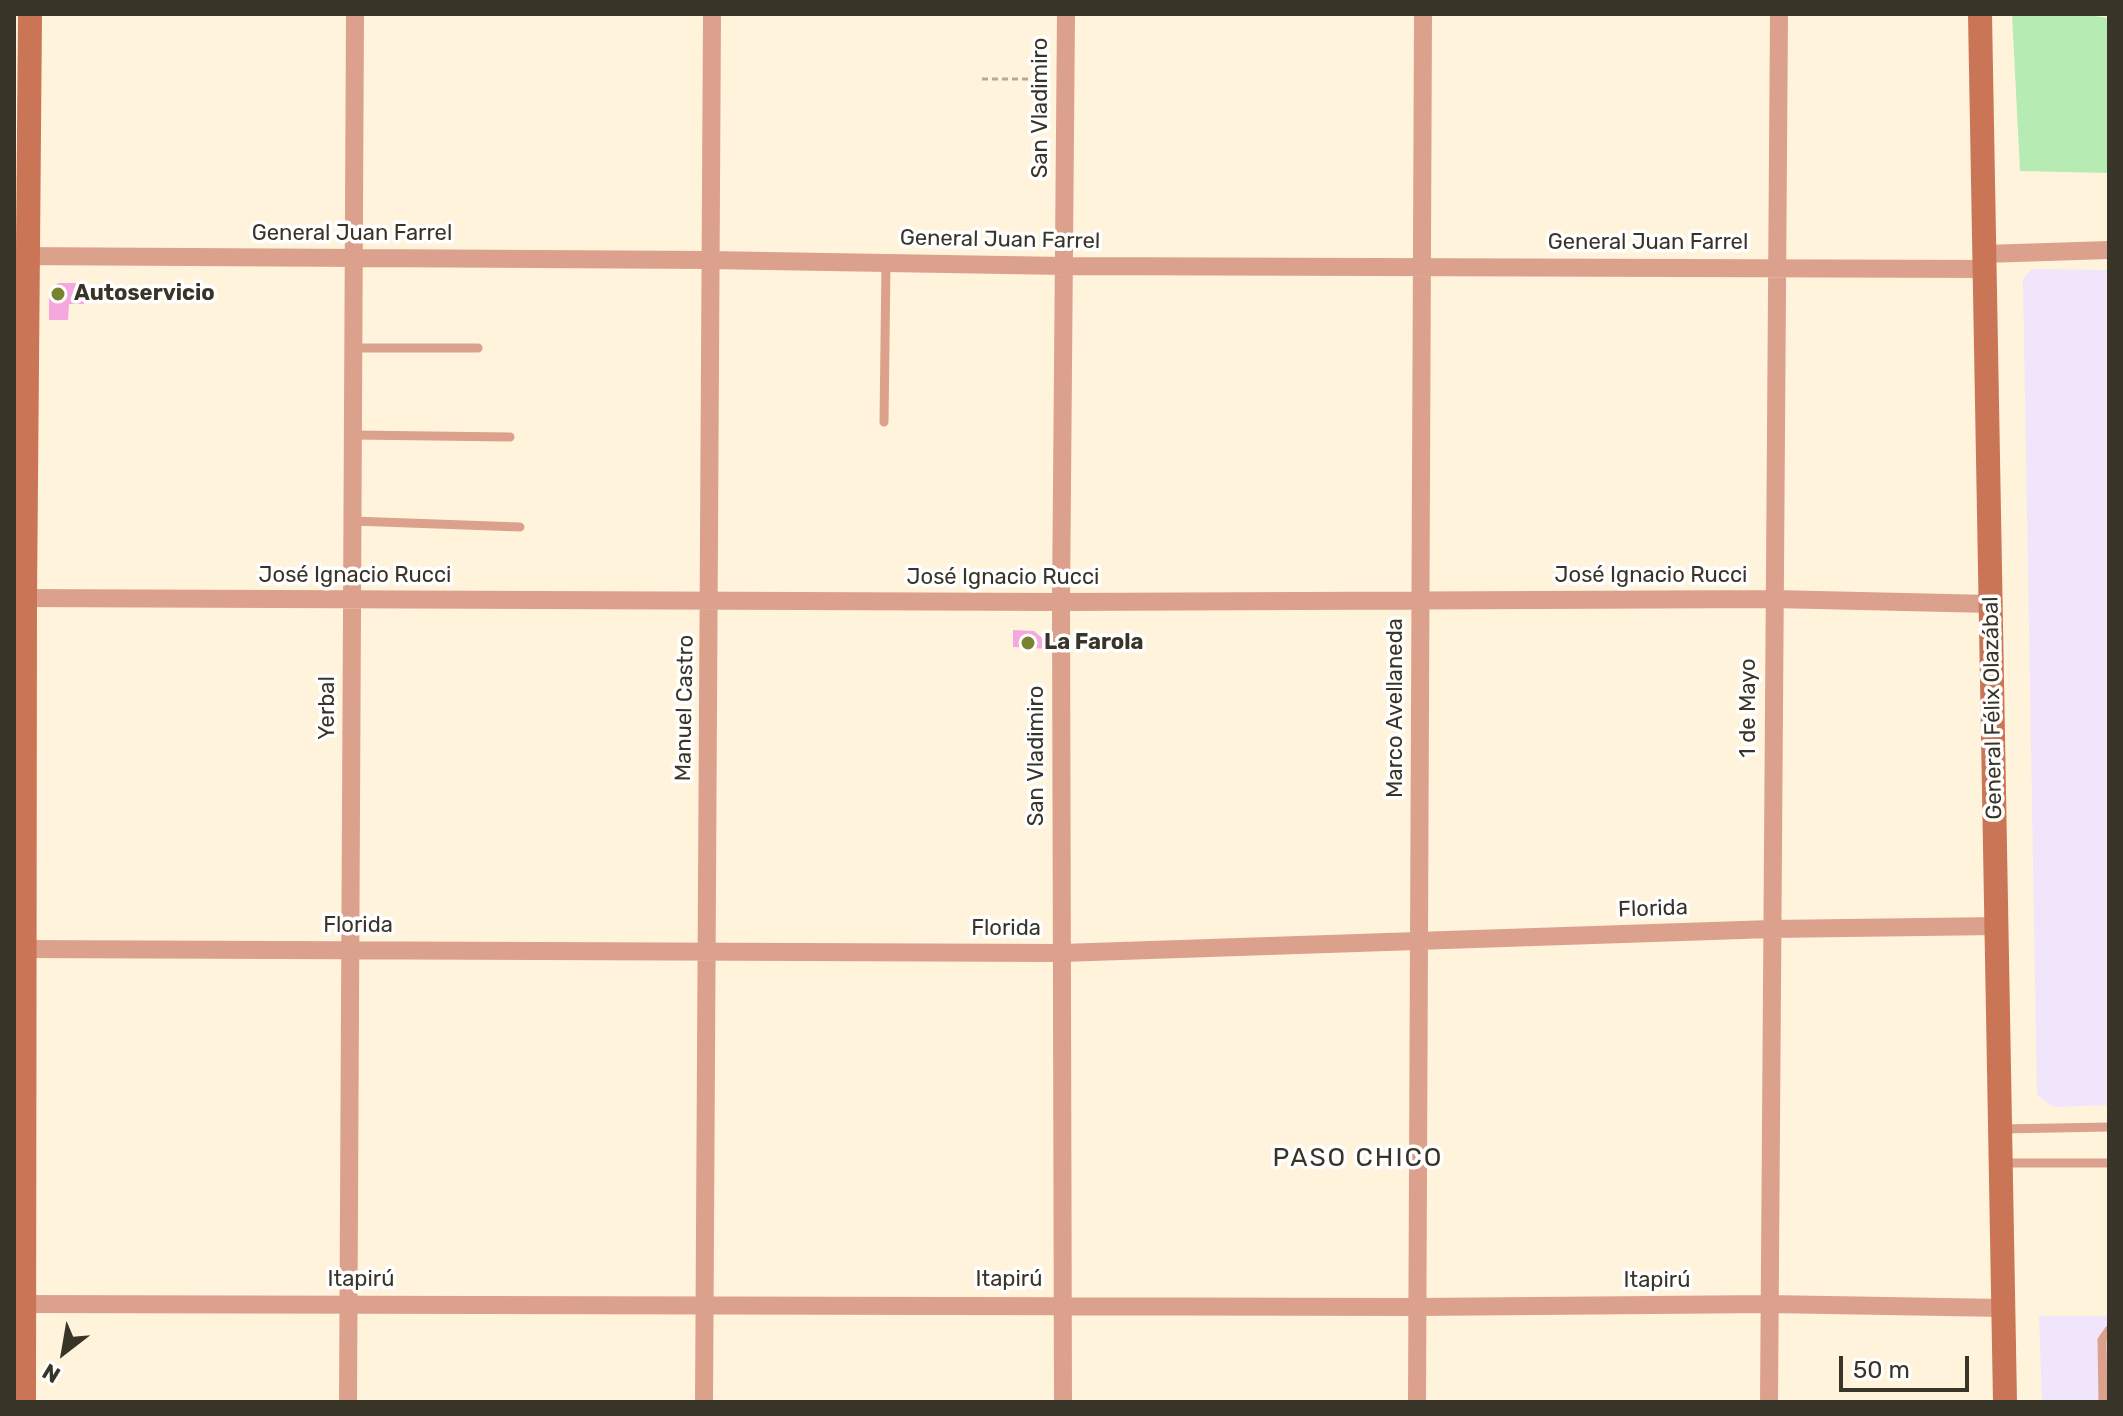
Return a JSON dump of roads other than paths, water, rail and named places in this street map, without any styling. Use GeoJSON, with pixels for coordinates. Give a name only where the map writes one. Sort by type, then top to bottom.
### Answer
{"type":"FeatureCollection","features":[{"type":"Feature","properties":{"kind":"main road"},"geometry":{"type":"LineString","coordinates":[[24,1402],[19,1304],[21,256],[30,14]]}},
{"type":"Feature","properties":{"kind":"main road","name":"General Félix Olazábal"},"geometry":{"type":"LineString","coordinates":[[1980,14],[2005,1402]]}},
{"type":"Feature","properties":{"kind":"street","name":"Yerbal"},"geometry":{"type":"LineString","coordinates":[[348,1402],[355,14]]}},
{"type":"Feature","properties":{"kind":"street","name":"Manuel Castro"},"geometry":{"type":"LineString","coordinates":[[704,1402],[712,14]]}},
{"type":"Feature","properties":{"kind":"street","name":"San Vladimiro"},"geometry":{"type":"LineString","coordinates":[[1063,1402],[1061,602],[1066,14]]}},
{"type":"Feature","properties":{"kind":"street","name":"Marco Avellaneda"},"geometry":{"type":"LineString","coordinates":[[1417,1402],[1423,14]]}},
{"type":"Feature","properties":{"kind":"street","name":"1 de Mayo"},"geometry":{"type":"LineString","coordinates":[[1769,1402],[1779,14]]}},
{"type":"Feature","properties":{"kind":"street","name":"General Juan Farrel"},"geometry":{"type":"LineString","coordinates":[[21,256],[709,260],[1064,266],[1777,268],[1985,261],[2109,250]]}},
{"type":"Feature","properties":{"kind":"street","name":"José Ignacio Rucci"},"geometry":{"type":"LineString","coordinates":[[20,598],[710,602],[1774,599],[1991,604]]}},
{"type":"Feature","properties":{"kind":"street","name":"Florida"},"geometry":{"type":"LineString","coordinates":[[19,949],[1062,953],[1771,929],[1998,926]]}},
{"type":"Feature","properties":{"kind":"street","name":"Itapirú"},"geometry":{"type":"LineString","coordinates":[[19,1304],[1417,1307],[1769,1304],[2003,1308]]}},
{"type":"Feature","properties":{"kind":"lane"},"geometry":{"type":"LineString","coordinates":[[884,422],[886,263]]}},
{"type":"Feature","properties":{"kind":"lane"},"geometry":{"type":"LineString","coordinates":[[355,348],[478,348]]}},
{"type":"Feature","properties":{"kind":"lane"},"geometry":{"type":"LineString","coordinates":[[354,435],[510,437]]}},
{"type":"Feature","properties":{"kind":"lane"},"geometry":{"type":"LineString","coordinates":[[353,521],[520,527]]}},
{"type":"Feature","properties":{"kind":"lane"},"geometry":{"type":"LineString","coordinates":[[2001,1129],[2109,1127]]}},
{"type":"Feature","properties":{"kind":"lane"},"geometry":{"type":"LineString","coordinates":[[2001,1163],[2109,1163]]}},
{"type":"Feature","properties":{"kind":"lane"},"geometry":{"type":"LineString","coordinates":[[2103,1402],[2102,1340],[2109,1330]]}},
{"type":"Feature","properties":{"kind":"place","name":"Autoservicio"},"geometry":{"type":"Point","coordinates":[58,294]}},
{"type":"Feature","properties":{"kind":"place","name":"La Farola"},"geometry":{"type":"Point","coordinates":[1028,643]}},
{"type":"Feature","properties":{"kind":"district","name":"PASO CHICO"},"geometry":{"type":"Point","coordinates":[1358,1158]}}]}
